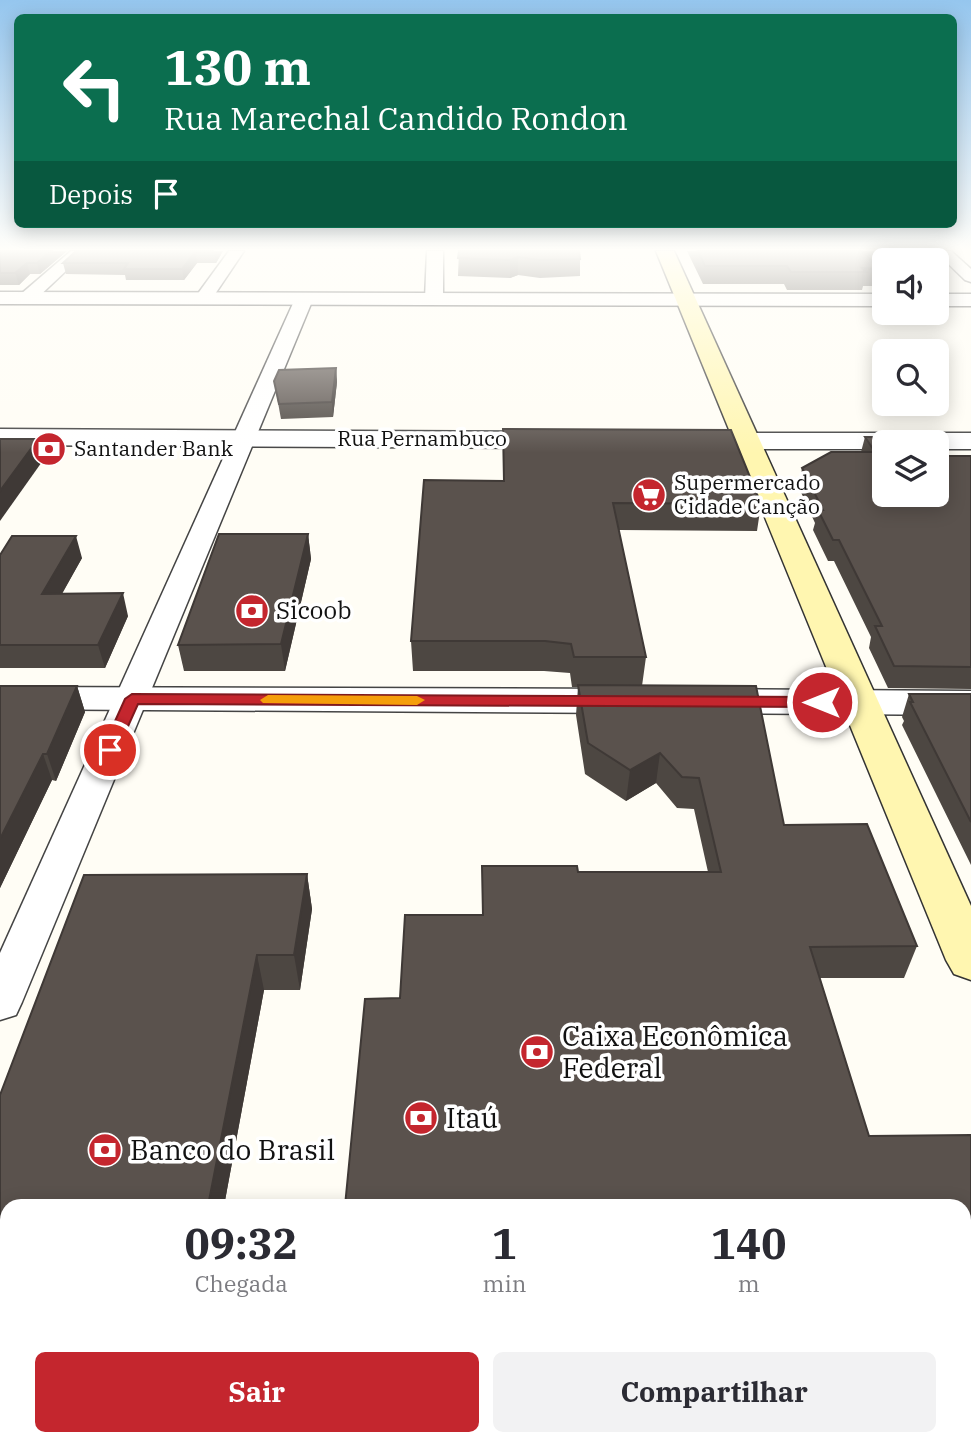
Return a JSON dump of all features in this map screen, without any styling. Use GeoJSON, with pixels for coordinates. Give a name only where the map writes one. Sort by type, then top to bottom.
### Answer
{"type":"FeatureCollection","features":[{"type":"Feature","properties":{"kind":"main road"},"geometry":{"type":"LineString","coordinates":[[694,318],[971,960]]}},
{"type":"Feature","properties":{"kind":"street"},"geometry":{"type":"LineString","coordinates":[[0,1002],[295,318]]}},
{"type":"Feature","properties":{"kind":"street","name":"Rua Pernambuco"},"geometry":{"type":"LineString","coordinates":[[0,437],[585,440]]}},
{"type":"Feature","properties":{"kind":"street"},"geometry":{"type":"LineString","coordinates":[[681,441],[971,441]]}},
{"type":"Feature","properties":{"kind":"street"},"geometry":{"type":"LineString","coordinates":[[0,698],[971,703]]}},
{"type":"Feature","properties":{"kind":"building"},"geometry":{"type":"Polygon","coordinates":[[[336,368],[332,402],[279,404],[274,381],[279,370],[336,368]]]}},
{"type":"Feature","properties":{"kind":"building"},"geometry":{"type":"Polygon","coordinates":[[[503,429],[731,430],[761,504],[613,503],[646,657],[574,657],[571,644],[545,641],[411,641],[424,480],[504,481],[503,429]]]}},
{"type":"Feature","properties":{"kind":"building"},"geometry":{"type":"Polygon","coordinates":[[[865,437],[872,437],[872,448],[865,437]]]}},
{"type":"Feature","properties":{"kind":"building"},"geometry":{"type":"Polygon","coordinates":[[[0,439],[38,439],[0,491],[0,439]]]}},
{"type":"Feature","properties":{"kind":"building"},"geometry":{"type":"Polygon","coordinates":[[[831,452],[872,452],[872,507],[949,507],[949,456],[971,456],[971,667],[894,666],[875,626],[882,626],[839,540],[833,540],[818,510],[823,510],[802,468],[831,452]]]}},
{"type":"Feature","properties":{"kind":"building","name":"Sicoob"},"geometry":{"type":"Polygon","coordinates":[[[219,534],[308,534],[281,644],[178,645],[219,534]]]}},
{"type":"Feature","properties":{"kind":"building"},"geometry":{"type":"Polygon","coordinates":[[[12,536],[76,536],[42,594],[123,593],[98,645],[0,645],[0,555],[12,536]]]}},
{"type":"Feature","properties":{"kind":"building"},"geometry":{"type":"Polygon","coordinates":[[[578,685],[756,686],[784,825],[867,824],[917,946],[810,947],[869,1136],[971,1135],[971,1199],[346,1199],[365,999],[400,998],[405,915],[483,915],[482,866],[577,866],[578,872],[721,872],[699,778],[682,777],[660,753],[630,770],[588,743],[578,685]]]}},
{"type":"Feature","properties":{"kind":"building"},"geometry":{"type":"Polygon","coordinates":[[[0,686],[77,686],[47,754],[43,754],[0,839],[0,686]]]}},
{"type":"Feature","properties":{"kind":"building"},"geometry":{"type":"Polygon","coordinates":[[[909,694],[971,694],[971,822],[910,702],[913,702],[909,694]]]}},
{"type":"Feature","properties":{"kind":"building"},"geometry":{"type":"Polygon","coordinates":[[[307,874],[294,955],[257,955],[209,1199],[0,1199],[0,1095],[84,875],[307,874]]]}},
{"type":"Feature","properties":{"kind":"slow traffic"},"geometry":{"type":"LineString","coordinates":[[268,700],[417,700]]}},
{"type":"Feature","properties":{"kind":"place","name":"Santander Bank"},"geometry":{"type":"Point","coordinates":[49,449]}},
{"type":"Feature","properties":{"kind":"place","name":"Supermercado Cidade Canção"},"geometry":{"type":"Point","coordinates":[649,495]}},
{"type":"Feature","properties":{"kind":"place","name":"Sicoob"},"geometry":{"type":"Point","coordinates":[252,611]}},
{"type":"Feature","properties":{"kind":"place","name":"Caixa Econômica Federal"},"geometry":{"type":"Point","coordinates":[537,1052]}},
{"type":"Feature","properties":{"kind":"place","name":"Itaú"},"geometry":{"type":"Point","coordinates":[421,1118]}},
{"type":"Feature","properties":{"kind":"place","name":"Banco do Brasil"},"geometry":{"type":"Point","coordinates":[105,1150]}},
{"type":"Feature","properties":{"kind":"route"},"geometry":{"type":"LineString","coordinates":[[110,750],[132,699],[822,702]]}}]}
